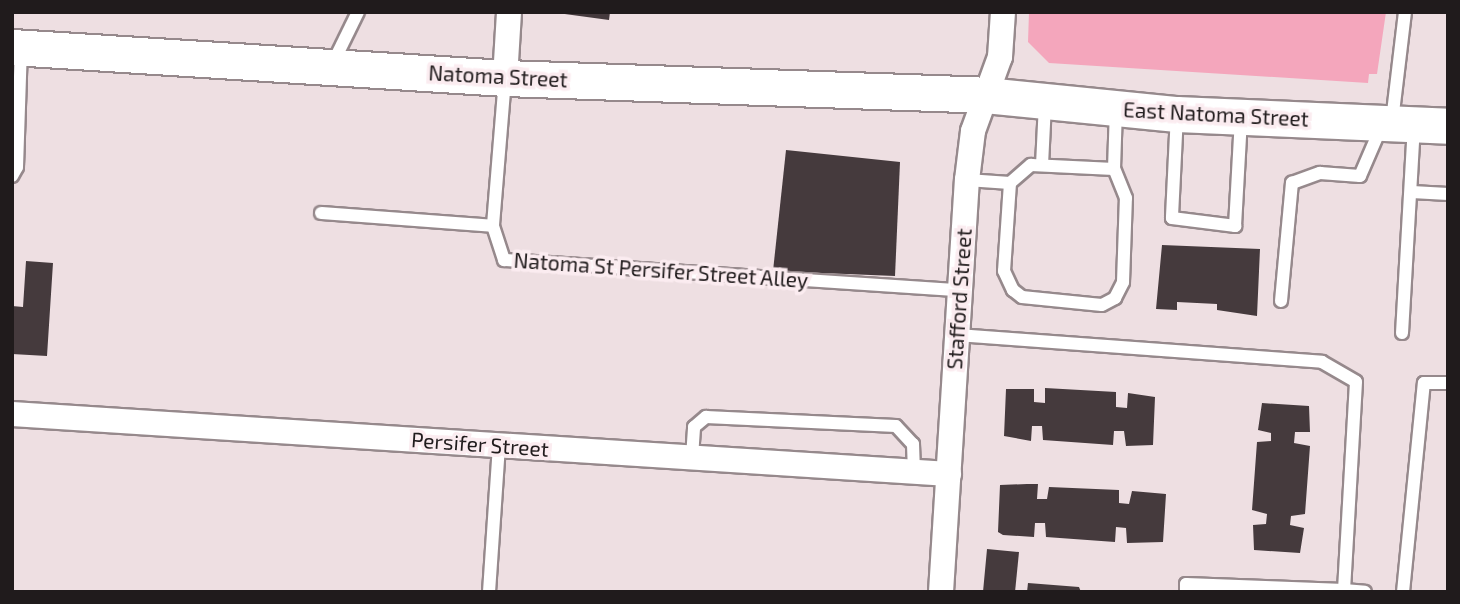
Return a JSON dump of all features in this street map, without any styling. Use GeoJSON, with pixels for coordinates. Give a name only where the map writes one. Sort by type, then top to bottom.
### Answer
{"type":"FeatureCollection","features":[{"type":"Feature","properties":{"kind":"main road","name":"Natoma Street"},"geometry":{"type":"LineString","coordinates":[[17,47],[505,78],[985,95]]}},
{"type":"Feature","properties":{"kind":"main road","name":"East Natoma Street"},"geometry":{"type":"LineString","coordinates":[[985,95],[1177,114],[1409,123]]}},
{"type":"Feature","properties":{"kind":"street"},"geometry":{"type":"LineString","coordinates":[[505,78],[509,12]]}},
{"type":"Feature","properties":{"kind":"street","name":"Stafford Street"},"geometry":{"type":"LineString","coordinates":[[941,592],[967,180],[973,131],[1000,57],[1003,12]]}},
{"type":"Feature","properties":{"kind":"street","name":"Persifer Street"},"geometry":{"type":"LineString","coordinates":[[12,414],[949,474]]}},
{"type":"Feature","properties":{"kind":"lane"},"geometry":{"type":"LineString","coordinates":[[331,66],[358,12]]}},
{"type":"Feature","properties":{"kind":"lane"},"geometry":{"type":"LineString","coordinates":[[1402,333],[1412,192],[1405,12]]}},
{"type":"Feature","properties":{"kind":"lane"},"geometry":{"type":"LineString","coordinates":[[12,176],[17,167],[17,47]]}},
{"type":"Feature","properties":{"kind":"lane","name":"Natoma St Persifer Street Alley"},"geometry":{"type":"LineString","coordinates":[[505,78],[493,226],[504,260],[960,290]]}},
{"type":"Feature","properties":{"kind":"lane"},"geometry":{"type":"LineString","coordinates":[[1042,165],[1045,101]]}},
{"type":"Feature","properties":{"kind":"lane"},"geometry":{"type":"LineString","coordinates":[[1114,169],[1042,165],[1020,170],[1010,183],[1004,271],[1013,290],[1022,298],[1102,305],[1115,298],[1123,282],[1126,198],[1114,169],[1116,108]]}},
{"type":"Feature","properties":{"kind":"lane"},"geometry":{"type":"LineString","coordinates":[[1177,114],[1172,218],[1236,226],[1241,118]]}},
{"type":"Feature","properties":{"kind":"lane"},"geometry":{"type":"LineString","coordinates":[[1281,301],[1292,183],[1320,173],[1360,176],[1409,123]]}},
{"type":"Feature","properties":{"kind":"lane"},"geometry":{"type":"LineString","coordinates":[[967,180],[1010,183]]}},
{"type":"Feature","properties":{"kind":"lane"},"geometry":{"type":"LineString","coordinates":[[1412,192],[1448,194]]}},
{"type":"Feature","properties":{"kind":"lane"},"geometry":{"type":"LineString","coordinates":[[321,213],[493,226]]}},
{"type":"Feature","properties":{"kind":"lane"},"geometry":{"type":"LineString","coordinates":[[957,335],[1322,362],[1356,382],[1344,590]]}},
{"type":"Feature","properties":{"kind":"lane"},"geometry":{"type":"LineString","coordinates":[[1403,592],[1424,383],[1448,383]]}},
{"type":"Feature","properties":{"kind":"lane"},"geometry":{"type":"LineString","coordinates":[[692,457],[694,427],[706,417],[896,426],[907,432],[913,444],[914,471]]}},
{"type":"Feature","properties":{"kind":"lane"},"geometry":{"type":"LineString","coordinates":[[489,592],[499,445]]}},
{"type":"Feature","properties":{"kind":"lane"},"geometry":{"type":"LineString","coordinates":[[1186,592],[1186,584],[1365,592]]}},
{"type":"Feature","properties":{"kind":"shaded area"},"geometry":{"type":"Polygon","coordinates":[[[1029,12],[1386,12],[1377,74],[1369,74],[1368,83],[1049,63],[1028,42],[1029,12]]]}},
{"type":"Feature","properties":{"kind":"building"},"geometry":{"type":"Polygon","coordinates":[[[550,12],[610,12],[609,20],[550,12]]]}},
{"type":"Feature","properties":{"kind":"building"},"geometry":{"type":"Polygon","coordinates":[[[786,150],[900,162],[895,276],[773,271],[786,150]]]}},
{"type":"Feature","properties":{"kind":"building"},"geometry":{"type":"Polygon","coordinates":[[[1162,245],[1260,249],[1257,316],[1217,310],[1217,304],[1177,302],[1177,310],[1156,309],[1162,245]]]}},
{"type":"Feature","properties":{"kind":"building"},"geometry":{"type":"Polygon","coordinates":[[[26,261],[53,263],[47,356],[12,354],[12,306],[23,307],[26,261]]]}},
{"type":"Feature","properties":{"kind":"building"},"geometry":{"type":"Polygon","coordinates":[[[1045,388],[1116,392],[1116,407],[1127,408],[1128,393],[1155,397],[1153,445],[1126,446],[1124,431],[1114,431],[1113,445],[1043,440],[1042,426],[1032,426],[1031,441],[1004,436],[1006,389],[1034,389],[1034,402],[1045,403],[1045,388]]]}},
{"type":"Feature","properties":{"kind":"building"},"geometry":{"type":"Polygon","coordinates":[[[1262,403],[1309,406],[1310,432],[1295,432],[1294,443],[1310,446],[1305,514],[1291,516],[1290,525],[1304,528],[1300,553],[1254,550],[1253,525],[1266,524],[1267,514],[1252,510],[1257,442],[1271,441],[1271,433],[1258,430],[1262,403]]]}},
{"type":"Feature","properties":{"kind":"building"},"geometry":{"type":"Polygon","coordinates":[[[1038,484],[1037,499],[1047,499],[1049,487],[1119,490],[1119,503],[1129,504],[1132,491],[1166,494],[1163,542],[1127,543],[1126,528],[1116,527],[1115,542],[1046,537],[1045,523],[1035,523],[1034,537],[1003,535],[998,532],[1000,485],[1038,484]]]}},
{"type":"Feature","properties":{"kind":"building"},"geometry":{"type":"Polygon","coordinates":[[[987,549],[1019,552],[1015,592],[983,592],[987,549]]]}},
{"type":"Feature","properties":{"kind":"building"},"geometry":{"type":"Polygon","coordinates":[[[1028,583],[1079,587],[1081,592],[1027,592],[1028,583]]]}}]}
